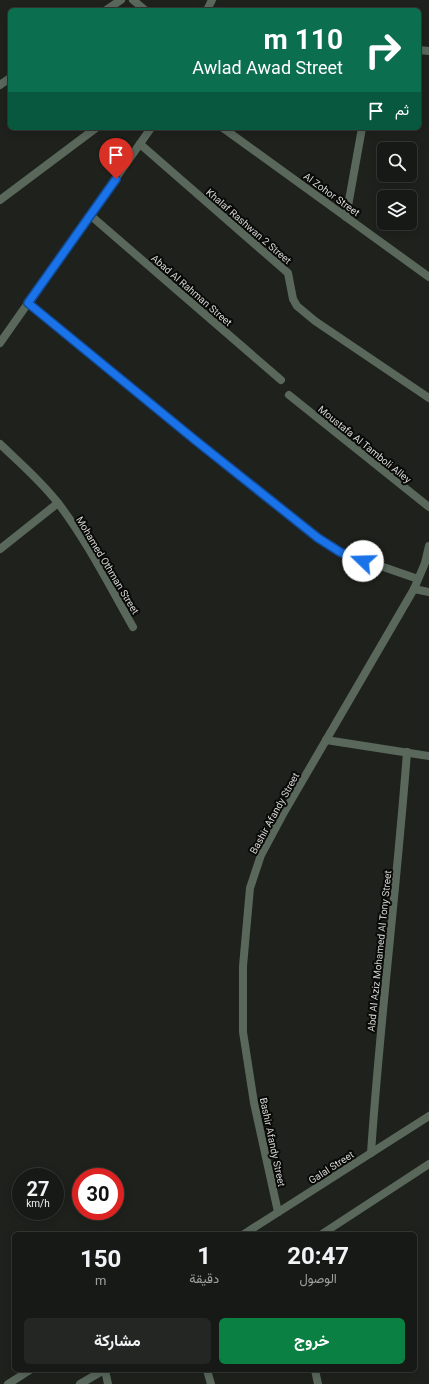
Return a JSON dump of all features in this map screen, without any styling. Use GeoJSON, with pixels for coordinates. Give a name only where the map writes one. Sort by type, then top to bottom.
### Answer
{"type":"FeatureCollection","features":[{"type":"Feature","properties":{"kind":"street"},"geometry":{"type":"LineString","coordinates":[[109,8],[120,0]]}},
{"type":"Feature","properties":{"kind":"street"},"geometry":{"type":"LineString","coordinates":[[133,0],[143,8]]}},
{"type":"Feature","properties":{"kind":"street"},"geometry":{"type":"LineString","coordinates":[[0,200],[93,130]]}},
{"type":"Feature","properties":{"kind":"street"},"geometry":{"type":"LineString","coordinates":[[0,343],[150,130]]}},
{"type":"Feature","properties":{"kind":"street","name":"Al Zohor Street"},"geometry":{"type":"LineString","coordinates":[[226,130],[429,277]]}},
{"type":"Feature","properties":{"kind":"street"},"geometry":{"type":"LineString","coordinates":[[346,217],[362,130]]}},
{"type":"Feature","properties":{"kind":"street","name":"Khalaf Rashwan 2 Street"},"geometry":{"type":"LineString","coordinates":[[140,144],[288,273],[293,299],[297,306],[315,321],[429,398]]}},
{"type":"Feature","properties":{"kind":"street","name":"Abad Al Rahman Street"},"geometry":{"type":"LineString","coordinates":[[90,215],[281,380]]}},
{"type":"Feature","properties":{"kind":"street"},"geometry":{"type":"LineString","coordinates":[[28,303],[318,538],[340,552],[418,579]]}},
{"type":"Feature","properties":{"kind":"street","name":"Moustafa Al Tamboli Alley"},"geometry":{"type":"LineString","coordinates":[[289,395],[429,507]]}},
{"type":"Feature","properties":{"kind":"street","name":"Mohamed Othman Street"},"geometry":{"type":"LineString","coordinates":[[0,444],[37,478],[58,503],[84,541],[133,627]]}},
{"type":"Feature","properties":{"kind":"street"},"geometry":{"type":"LineString","coordinates":[[0,549],[58,503]]}},
{"type":"Feature","properties":{"kind":"street","name":"Bashir Afandy Street"},"geometry":{"type":"LineString","coordinates":[[278,1212],[254,1103],[243,1032],[243,966],[250,888],[261,855],[414,589],[429,546]]}},
{"type":"Feature","properties":{"kind":"street"},"geometry":{"type":"LineString","coordinates":[[414,589],[429,592]]}},
{"type":"Feature","properties":{"kind":"street"},"geometry":{"type":"LineString","coordinates":[[326,740],[429,756]]}},
{"type":"Feature","properties":{"kind":"street","name":"Abd Al Aziz Mohamed Al Tony Street"},"geometry":{"type":"LineString","coordinates":[[371,1153],[378,1053],[393,916],[407,752]]}},
{"type":"Feature","properties":{"kind":"street","name":"Galal Street"},"geometry":{"type":"LineString","coordinates":[[247,1232],[429,1116]]}},
{"type":"Feature","properties":{"kind":"street"},"geometry":{"type":"LineString","coordinates":[[325,1232],[429,1164]]}},
{"type":"Feature","properties":{"kind":"street"},"geometry":{"type":"LineString","coordinates":[[8,1384],[27,1372]]}},
{"type":"Feature","properties":{"kind":"street"},"geometry":{"type":"LineString","coordinates":[[80,1384],[101,1372]]}},
{"type":"Feature","properties":{"kind":"street"},"geometry":{"type":"LineString","coordinates":[[105,1372],[108,1384]]}},
{"type":"Feature","properties":{"kind":"street"},"geometry":{"type":"LineString","coordinates":[[208,1372],[211,1384]]}},
{"type":"Feature","properties":{"kind":"street"},"geometry":{"type":"LineString","coordinates":[[315,1372],[318,1384]]}},
{"type":"Feature","properties":{"kind":"route"},"geometry":{"type":"LineString","coordinates":[[116,179],[28,303],[195,440],[318,538],[340,552],[363,561]]}}]}
